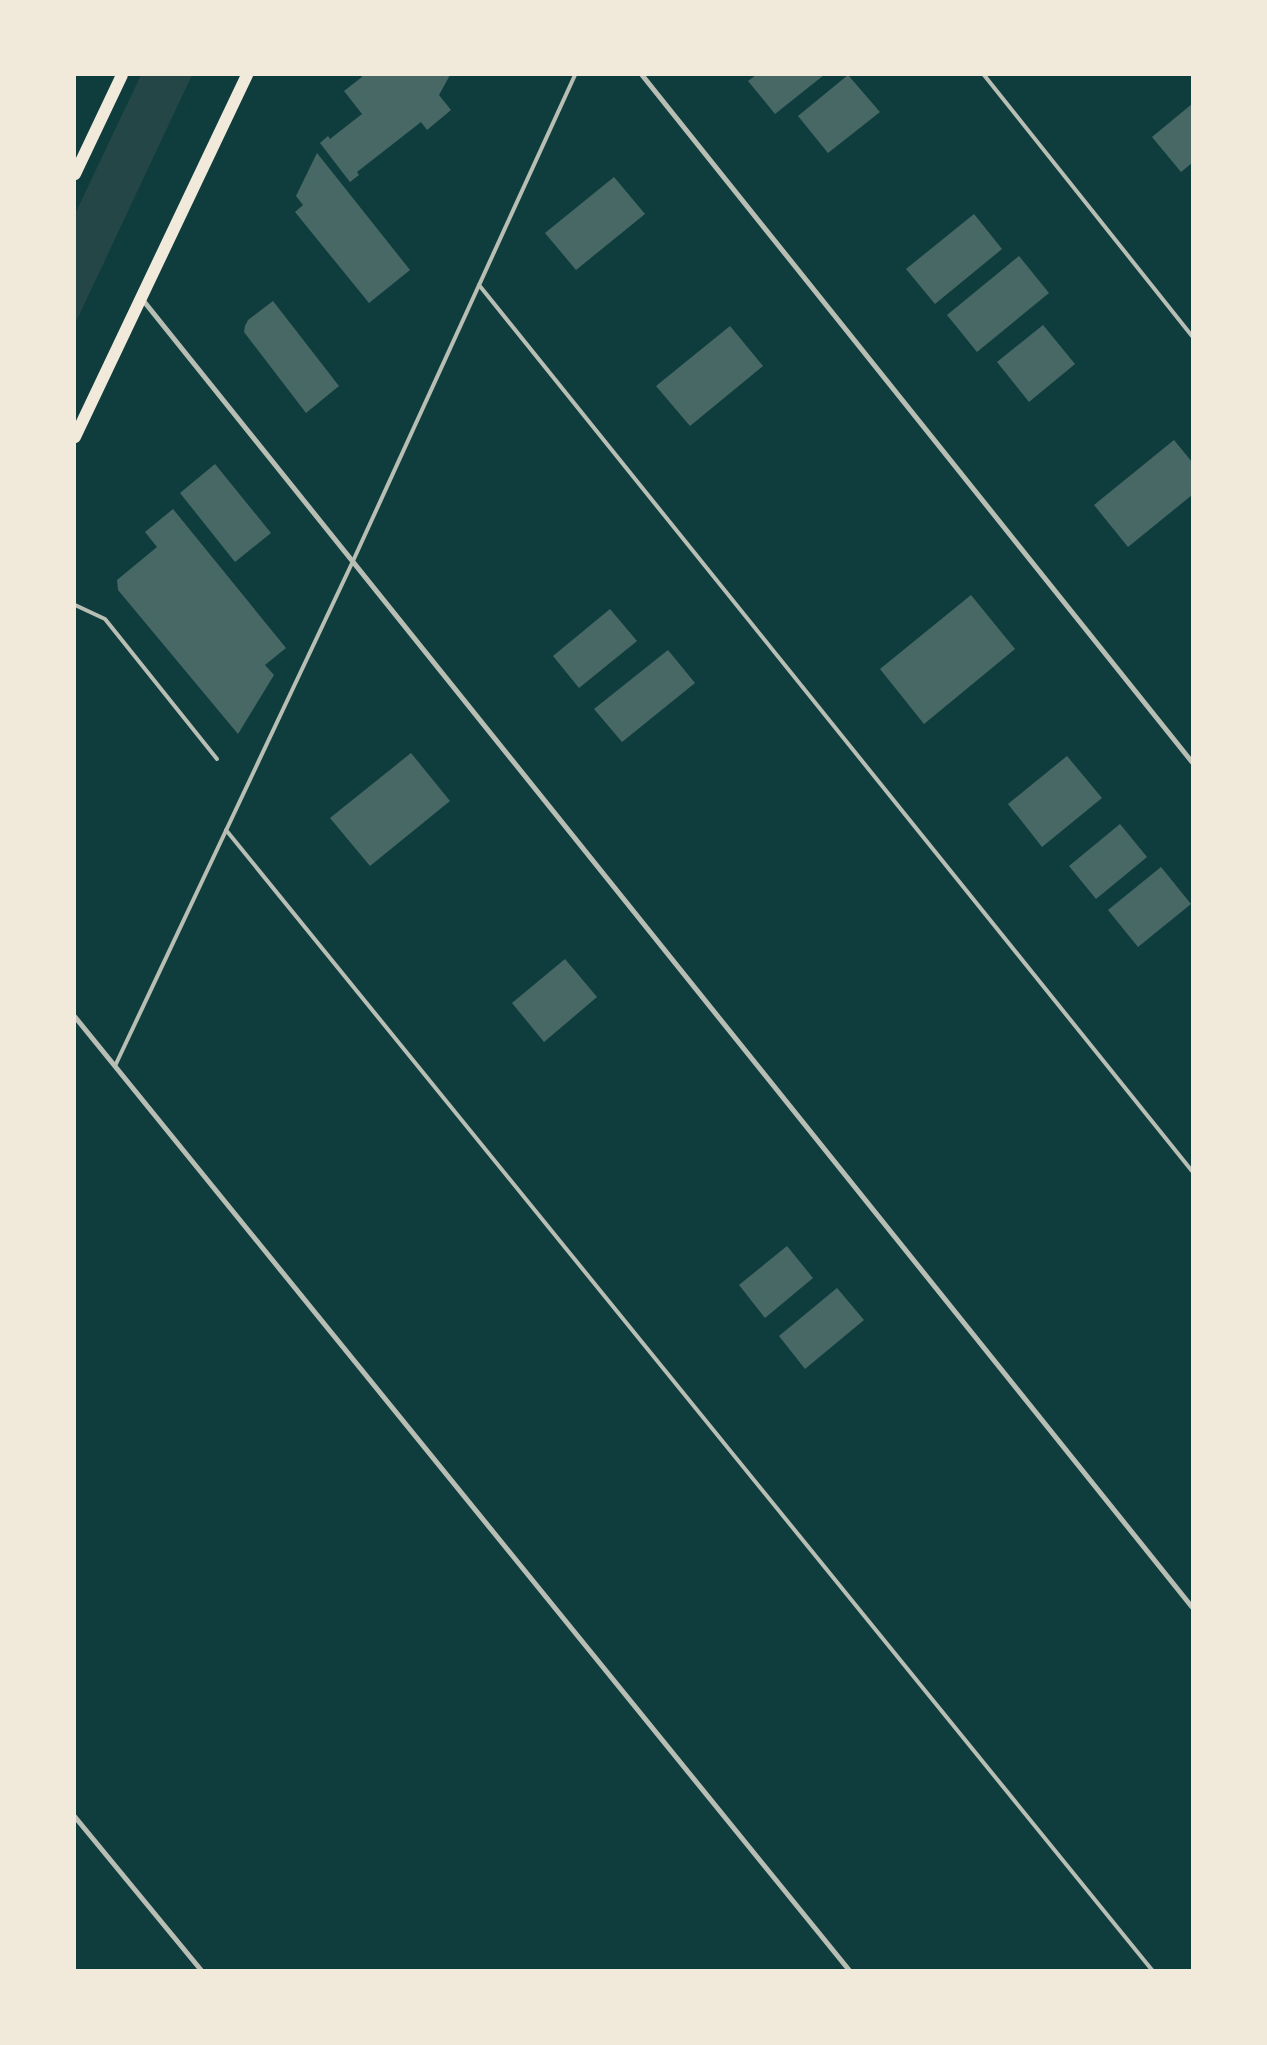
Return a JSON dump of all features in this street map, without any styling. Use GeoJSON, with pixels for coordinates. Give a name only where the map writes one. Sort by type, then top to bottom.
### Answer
{"type":"FeatureCollection","features":[{"type":"Feature","properties":{"kind":"main road"},"geometry":{"type":"LineString","coordinates":[[75,174],[122,75]]}},
{"type":"Feature","properties":{"kind":"main road"},"geometry":{"type":"LineString","coordinates":[[75,438],[246,75]]}},
{"type":"Feature","properties":{"kind":"street"},"geometry":{"type":"LineString","coordinates":[[642,75],[1192,762]]}},
{"type":"Feature","properties":{"kind":"street"},"geometry":{"type":"LineString","coordinates":[[141,298],[1192,1607]]}},
{"type":"Feature","properties":{"kind":"street"},"geometry":{"type":"LineString","coordinates":[[75,1017],[849,1970]]}},
{"type":"Feature","properties":{"kind":"street"},"geometry":{"type":"LineString","coordinates":[[75,1817],[201,1970]]}},
{"type":"Feature","properties":{"kind":"lane"},"geometry":{"type":"LineString","coordinates":[[114,1066],[353,561],[575,75]]}},
{"type":"Feature","properties":{"kind":"lane"},"geometry":{"type":"LineString","coordinates":[[984,75],[1192,336]]}},
{"type":"Feature","properties":{"kind":"lane"},"geometry":{"type":"LineString","coordinates":[[479,285],[1192,1171]]}},
{"type":"Feature","properties":{"kind":"lane"},"geometry":{"type":"LineString","coordinates":[[75,605],[106,619],[217,759]]}},
{"type":"Feature","properties":{"kind":"lane"},"geometry":{"type":"LineString","coordinates":[[226,830],[1152,1970]]}},
{"type":"Feature","properties":{"kind":"shaded area"},"geometry":{"type":"Polygon","coordinates":[[[141,75],[192,75],[75,324],[75,214],[141,75]]]}},
{"type":"Feature","properties":{"kind":"building"},"geometry":{"type":"Polygon","coordinates":[[[361,75],[450,75],[439,95],[451,110],[427,130],[421,122],[357,172],[359,175],[350,182],[320,143],[328,136],[330,139],[362,114],[344,91],[362,77],[361,75]]]}},
{"type":"Feature","properties":{"kind":"building"},"geometry":{"type":"Polygon","coordinates":[[[756,75],[824,75],[775,114],[748,81],[756,75]]]}},
{"type":"Feature","properties":{"kind":"building"},"geometry":{"type":"Polygon","coordinates":[[[848,75],[880,112],[828,153],[798,116],[848,75]]]}},
{"type":"Feature","properties":{"kind":"building"},"geometry":{"type":"Polygon","coordinates":[[[1192,104],[1192,163],[1181,172],[1152,137],[1192,104]]]}},
{"type":"Feature","properties":{"kind":"building"},"geometry":{"type":"Polygon","coordinates":[[[317,153],[410,270],[369,303],[295,212],[303,205],[296,196],[317,153]]]}},
{"type":"Feature","properties":{"kind":"building"},"geometry":{"type":"Polygon","coordinates":[[[614,177],[645,214],[576,270],[545,233],[614,177]]]}},
{"type":"Feature","properties":{"kind":"building"},"geometry":{"type":"Polygon","coordinates":[[[974,214],[1002,249],[935,304],[906,269],[974,214]]]}},
{"type":"Feature","properties":{"kind":"building"},"geometry":{"type":"Polygon","coordinates":[[[1019,256],[1049,293],[977,352],[947,315],[1019,256]]]}},
{"type":"Feature","properties":{"kind":"building"},"geometry":{"type":"Polygon","coordinates":[[[273,301],[339,386],[306,413],[244,332],[248,320],[273,301]]]}},
{"type":"Feature","properties":{"kind":"building"},"geometry":{"type":"Polygon","coordinates":[[[1043,325],[1075,364],[1029,402],[997,362],[1043,325]]]}},
{"type":"Feature","properties":{"kind":"building"},"geometry":{"type":"Polygon","coordinates":[[[730,326],[763,366],[690,426],[656,386],[730,326]]]}},
{"type":"Feature","properties":{"kind":"building"},"geometry":{"type":"Polygon","coordinates":[[[1174,440],[1192,462],[1192,495],[1128,547],[1094,505],[1174,440]]]}},
{"type":"Feature","properties":{"kind":"building"},"geometry":{"type":"Polygon","coordinates":[[[215,464],[271,533],[235,562],[180,493],[215,464]]]}},
{"type":"Feature","properties":{"kind":"building"},"geometry":{"type":"Polygon","coordinates":[[[173,509],[286,648],[265,665],[274,675],[238,734],[118,590],[117,580],[157,547],[145,532],[173,509]]]}},
{"type":"Feature","properties":{"kind":"building"},"geometry":{"type":"Polygon","coordinates":[[[971,595],[1015,649],[924,724],[880,669],[971,595]]]}},
{"type":"Feature","properties":{"kind":"building"},"geometry":{"type":"Polygon","coordinates":[[[610,609],[637,641],[579,688],[553,656],[610,609]]]}},
{"type":"Feature","properties":{"kind":"building"},"geometry":{"type":"Polygon","coordinates":[[[668,650],[695,683],[622,742],[594,709],[668,650]]]}},
{"type":"Feature","properties":{"kind":"building"},"geometry":{"type":"Polygon","coordinates":[[[411,753],[450,801],[370,866],[330,818],[411,753]]]}},
{"type":"Feature","properties":{"kind":"building"},"geometry":{"type":"Polygon","coordinates":[[[1067,756],[1102,798],[1042,847],[1008,804],[1067,756]]]}},
{"type":"Feature","properties":{"kind":"building"},"geometry":{"type":"Polygon","coordinates":[[[1120,824],[1147,857],[1096,899],[1069,866],[1120,824]]]}},
{"type":"Feature","properties":{"kind":"building"},"geometry":{"type":"Polygon","coordinates":[[[1161,867],[1191,904],[1138,947],[1108,910],[1161,867]]]}},
{"type":"Feature","properties":{"kind":"building"},"geometry":{"type":"Polygon","coordinates":[[[565,959],[597,997],[544,1042],[512,1003],[565,959]]]}},
{"type":"Feature","properties":{"kind":"building"},"geometry":{"type":"Polygon","coordinates":[[[787,1246],[813,1278],[765,1318],[739,1285],[787,1246]]]}},
{"type":"Feature","properties":{"kind":"building"},"geometry":{"type":"Polygon","coordinates":[[[837,1288],[864,1320],[805,1369],[779,1336],[837,1288]]]}}]}
